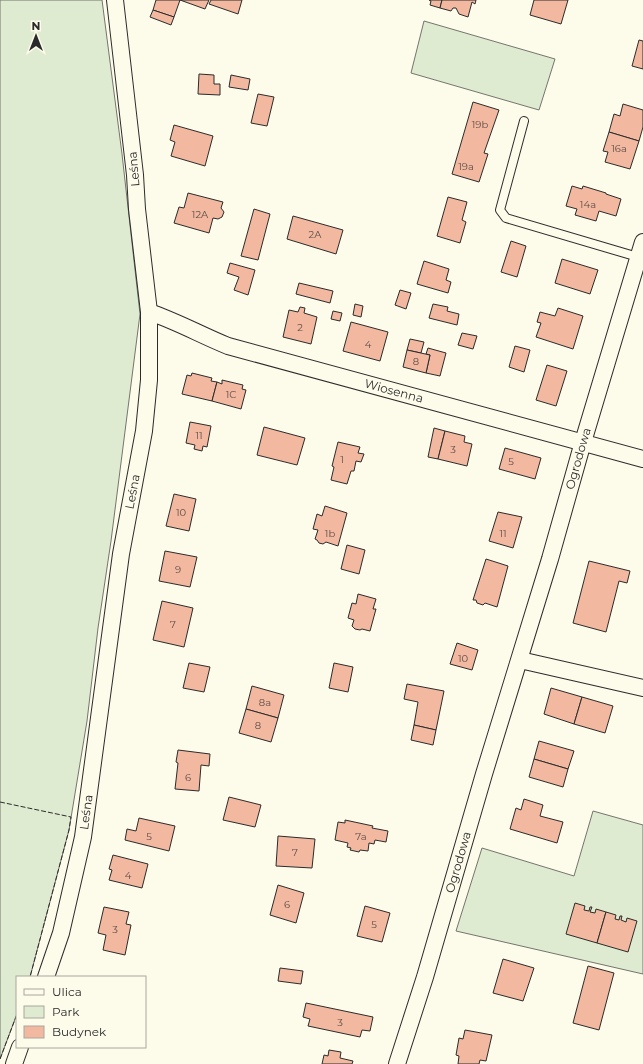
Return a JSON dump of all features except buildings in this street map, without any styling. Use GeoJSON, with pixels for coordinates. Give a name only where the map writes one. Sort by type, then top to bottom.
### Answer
{"type":"FeatureCollection","features":[{"type":"Feature","properties":{"kind":"street","name":"Leśna"},"geometry":{"type":"LineString","coordinates":[[46,976],[61,932],[83,837],[121,554],[144,431],[149,380],[149,312],[137,209],[136,175],[115,0]]}},
{"type":"Feature","properties":{"kind":"street","name":"Ogrodowa"},"geometry":{"type":"LineString","coordinates":[[397,1064],[425,977],[484,774],[520,660],[641,249]]}},
{"type":"Feature","properties":{"kind":"street","name":"Wiosenna"},"geometry":{"type":"LineString","coordinates":[[149,312],[228,346],[643,459]]}},
{"type":"Feature","properties":{"kind":"street"},"geometry":{"type":"LineString","coordinates":[[520,660],[643,688]]}},
{"type":"Feature","properties":{"kind":"street"},"geometry":{"type":"LineString","coordinates":[[14,1064],[20,1048]]}},
{"type":"Feature","properties":{"kind":"lane","name":"Ogrodowa"},"geometry":{"type":"LineString","coordinates":[[524,121],[500,210],[506,218],[641,249]]}},
{"type":"Feature","properties":{"kind":"green space"},"geometry":{"type":"Polygon","coordinates":[[[0,0],[102,0],[122,154],[140,314],[87,721],[69,830],[30,976],[16,976],[16,1017],[0,1059],[0,0]]]}},
{"type":"Feature","properties":{"kind":"green space"},"geometry":{"type":"Polygon","coordinates":[[[424,21],[555,59],[539,110],[411,73],[424,21]]]}},
{"type":"Feature","properties":{"kind":"green space"},"geometry":{"type":"Polygon","coordinates":[[[593,811],[643,825],[643,974],[456,931],[482,848],[574,876],[593,811]]]}},
{"type":"Feature","properties":{"kind":"fence"},"geometry":{"type":"LineString","coordinates":[[0,802],[71,817],[69,830],[30,976]]}},
{"type":"Feature","properties":{"kind":"fence"},"geometry":{"type":"LineString","coordinates":[[0,1059],[16,1017]]}}]}
